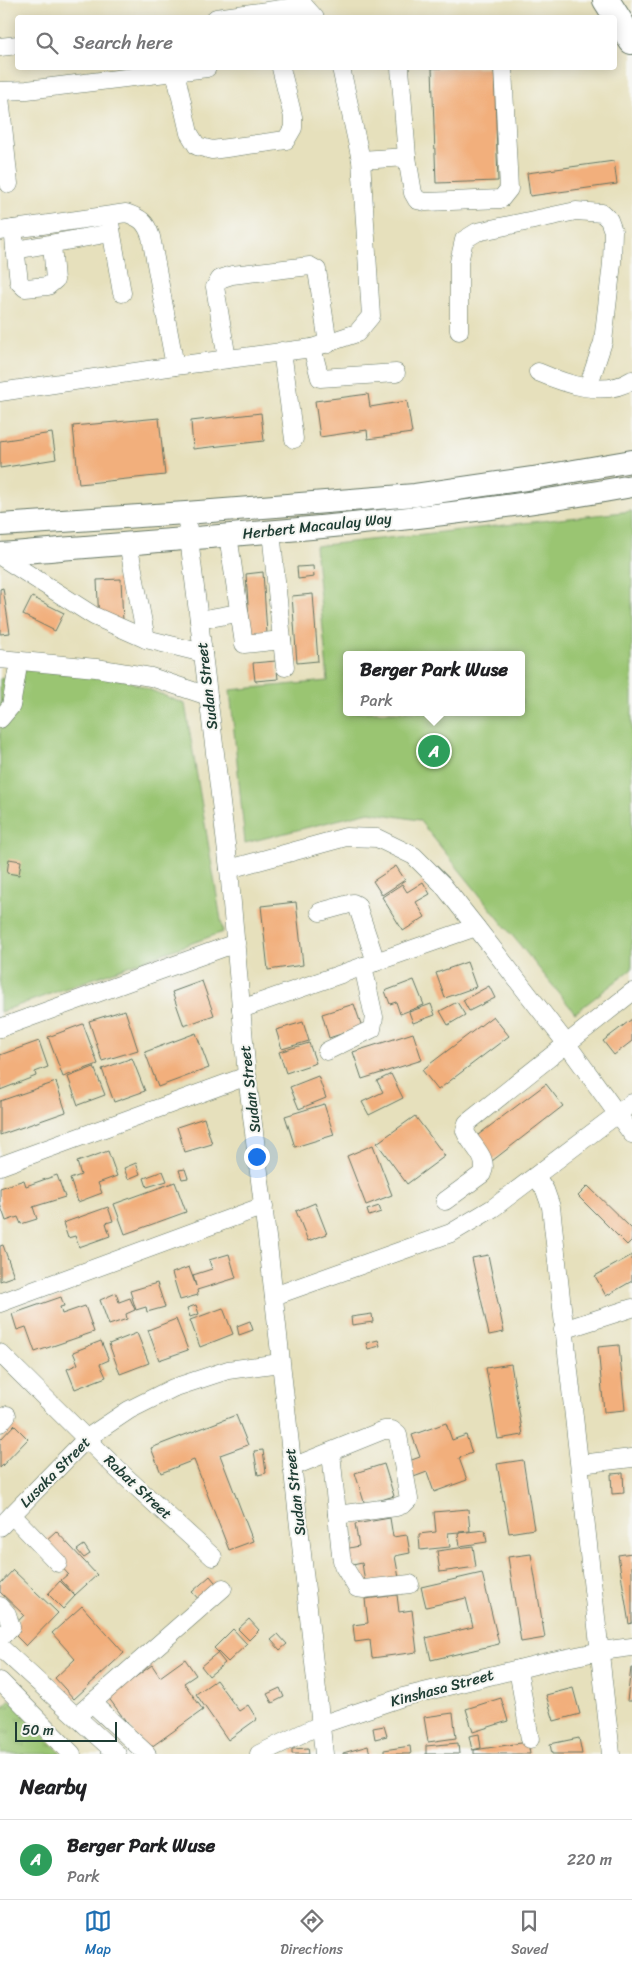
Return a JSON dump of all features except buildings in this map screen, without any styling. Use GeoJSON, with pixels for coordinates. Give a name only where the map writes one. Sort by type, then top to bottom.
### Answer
{"type":"FeatureCollection","features":[{"type":"Feature","properties":{"kind":"highway"},"geometry":{"type":"LineString","coordinates":[[606,0],[616,15]]}},
{"type":"Feature","properties":{"kind":"highway"},"geometry":{"type":"LineString","coordinates":[[617,17],[632,41]]}},
{"type":"Feature","properties":{"kind":"main road","name":"Herbert Macaulay Way"},"geometry":{"type":"LineString","coordinates":[[0,525],[186,514],[415,495],[632,461]]}},
{"type":"Feature","properties":{"kind":"main road","name":"Herbert Macaulay Way"},"geometry":{"type":"LineString","coordinates":[[0,555],[271,531],[540,503],[632,486]]}},
{"type":"Feature","properties":{"kind":"street"},"geometry":{"type":"LineString","coordinates":[[240,15],[306,8]]}},
{"type":"Feature","properties":{"kind":"street"},"geometry":{"type":"LineString","coordinates":[[0,47],[15,45]]}},
{"type":"Feature","properties":{"kind":"street"},"geometry":{"type":"LineString","coordinates":[[0,91],[27,90],[192,70]]}},
{"type":"Feature","properties":{"kind":"street"},"geometry":{"type":"LineString","coordinates":[[176,72],[189,133],[198,146],[212,150],[286,140],[293,128],[293,117],[281,70]]}},
{"type":"Feature","properties":{"kind":"street"},"geometry":{"type":"LineString","coordinates":[[0,392],[320,346],[357,333],[371,316],[361,160],[341,70]]}},
{"type":"Feature","properties":{"kind":"street"},"geometry":{"type":"LineString","coordinates":[[400,70],[407,157],[413,193],[417,200],[426,202],[501,199],[509,189],[502,70]]}},
{"type":"Feature","properties":{"kind":"street"},"geometry":{"type":"LineString","coordinates":[[0,98],[9,184]]}},
{"type":"Feature","properties":{"kind":"street"},"geometry":{"type":"LineString","coordinates":[[361,160],[407,157]]}},
{"type":"Feature","properties":{"kind":"street"},"geometry":{"type":"LineString","coordinates":[[459,331],[459,262],[464,240],[476,232],[576,211],[602,213],[609,220],[613,231],[612,263],[603,342],[588,387]]}},
{"type":"Feature","properties":{"kind":"street"},"geometry":{"type":"LineString","coordinates":[[52,244],[57,277],[48,286],[21,286],[15,250],[6,230],[126,213],[140,217],[147,226],[175,366]]}},
{"type":"Feature","properties":{"kind":"street"},"geometry":{"type":"LineString","coordinates":[[108,216],[122,293]]}},
{"type":"Feature","properties":{"kind":"street"},"geometry":{"type":"LineString","coordinates":[[15,250],[112,234]]}},
{"type":"Feature","properties":{"kind":"street"},"geometry":{"type":"LineString","coordinates":[[227,359],[215,287],[220,279],[232,275],[310,266],[317,270],[320,378],[396,373]]}},
{"type":"Feature","properties":{"kind":"street"},"geometry":{"type":"LineString","coordinates":[[282,351],[294,439]]}},
{"type":"Feature","properties":{"kind":"street"},"geometry":{"type":"LineString","coordinates":[[538,372],[559,381],[603,390],[620,388],[632,380]]}},
{"type":"Feature","properties":{"kind":"street","name":"Sudan Street"},"geometry":{"type":"LineString","coordinates":[[186,514],[229,868],[247,1076],[264,1206],[324,1754]]}},
{"type":"Feature","properties":{"kind":"street"},"geometry":{"type":"LineString","coordinates":[[271,531],[285,667]]}},
{"type":"Feature","properties":{"kind":"street"},"geometry":{"type":"LineString","coordinates":[[228,535],[238,614],[244,644],[282,640]]}},
{"type":"Feature","properties":{"kind":"street"},"geometry":{"type":"LineString","coordinates":[[128,543],[146,639]]}},
{"type":"Feature","properties":{"kind":"street"},"geometry":{"type":"LineString","coordinates":[[0,555],[94,616],[146,639],[203,653]]}},
{"type":"Feature","properties":{"kind":"street"},"geometry":{"type":"LineString","coordinates":[[199,620],[238,614]]}},
{"type":"Feature","properties":{"kind":"street"},"geometry":{"type":"LineString","coordinates":[[0,659],[37,664],[96,668],[151,677],[208,696]]}},
{"type":"Feature","properties":{"kind":"street"},"geometry":{"type":"LineString","coordinates":[[0,678],[37,664]]}},
{"type":"Feature","properties":{"kind":"street"},"geometry":{"type":"LineString","coordinates":[[0,719],[11,706],[17,672]]}},
{"type":"Feature","properties":{"kind":"street"},"geometry":{"type":"LineString","coordinates":[[229,868],[346,838],[378,838],[414,856],[442,884],[476,927],[566,1043],[632,1134]]}},
{"type":"Feature","properties":{"kind":"street"},"geometry":{"type":"LineString","coordinates":[[320,912],[353,903],[357,905],[370,964],[374,1017],[372,1029],[327,1052]]}},
{"type":"Feature","properties":{"kind":"street"},"geometry":{"type":"LineString","coordinates":[[241,1009],[476,927]]}},
{"type":"Feature","properties":{"kind":"street"},"geometry":{"type":"LineString","coordinates":[[0,1028],[236,943]]}},
{"type":"Feature","properties":{"kind":"street"},"geometry":{"type":"LineString","coordinates":[[445,1201],[482,1174],[485,1167],[484,1160],[465,1131],[467,1124],[632,992]]}},
{"type":"Feature","properties":{"kind":"street"},"geometry":{"type":"LineString","coordinates":[[0,1166],[247,1076]]}},
{"type":"Feature","properties":{"kind":"street"},"geometry":{"type":"LineString","coordinates":[[274,1296],[451,1233],[494,1208],[632,1103]]}},
{"type":"Feature","properties":{"kind":"street"},"geometry":{"type":"LineString","coordinates":[[536,1176],[545,1190],[551,1207],[562,1330],[580,1464],[611,1754]]}},
{"type":"Feature","properties":{"kind":"street"},"geometry":{"type":"LineString","coordinates":[[0,1303],[264,1206]]}},
{"type":"Feature","properties":{"kind":"street"},"geometry":{"type":"LineString","coordinates":[[562,1330],[632,1308]]}},
{"type":"Feature","properties":{"kind":"street","name":"Rabat Street"},"geometry":{"type":"LineString","coordinates":[[0,1353],[117,1469],[213,1557]]}},
{"type":"Feature","properties":{"kind":"street","name":"Lusaka Street"},"geometry":{"type":"LineString","coordinates":[[6,1521],[87,1438],[129,1410],[173,1388],[228,1370],[280,1363]]}},
{"type":"Feature","properties":{"kind":"street"},"geometry":{"type":"LineString","coordinates":[[292,1467],[384,1430],[392,1430],[398,1435],[409,1498],[404,1504],[396,1508],[337,1515]]}},
{"type":"Feature","properties":{"kind":"street"},"geometry":{"type":"LineString","coordinates":[[330,1452],[343,1565],[357,1588],[364,1589],[410,1584]]}},
{"type":"Feature","properties":{"kind":"street"},"geometry":{"type":"LineString","coordinates":[[580,1464],[632,1458]]}},
{"type":"Feature","properties":{"kind":"street"},"geometry":{"type":"LineString","coordinates":[[6,1521],[58,1563]]}},
{"type":"Feature","properties":{"kind":"street"},"geometry":{"type":"LineString","coordinates":[[77,1716],[93,1704],[223,1588]]}},
{"type":"Feature","properties":{"kind":"street"},"geometry":{"type":"LineString","coordinates":[[0,1606],[8,1614],[11,1627],[0,1638]]}},
{"type":"Feature","properties":{"kind":"street"},"geometry":{"type":"LineString","coordinates":[[0,1647],[117,1754]]}},
{"type":"Feature","properties":{"kind":"street","name":"Kinshasa Street"},"geometry":{"type":"LineString","coordinates":[[259,1754],[320,1725],[402,1697],[518,1668],[601,1651],[632,1647]]}},
{"type":"Feature","properties":{"kind":"street"},"geometry":{"type":"LineString","coordinates":[[18,1663],[0,1681],[72,1754]]}},
{"type":"Feature","properties":{"kind":"street"},"geometry":{"type":"LineString","coordinates":[[518,1668],[530,1739]]}},
{"type":"Feature","properties":{"kind":"street"},"geometry":{"type":"LineString","coordinates":[[93,1704],[147,1754]]}},
{"type":"Feature","properties":{"kind":"green space"},"geometry":{"type":"Polygon","coordinates":[[[632,511],[632,969],[575,1013],[419,820],[369,812],[245,843],[230,690],[328,681],[315,546],[632,511]]]}},
{"type":"Feature","properties":{"kind":"green space"},"geometry":{"type":"Polygon","coordinates":[[[30,669],[126,680],[185,704],[223,932],[0,1012],[0,679],[30,669]]]}},
{"type":"Feature","properties":{"kind":"green space"},"geometry":{"type":"Polygon","coordinates":[[[10,1700],[62,1754],[0,1754],[0,1711],[10,1700]]]}},
{"type":"Feature","properties":{"kind":"place","name":"Berger Park Wuse"},"geometry":{"type":"Point","coordinates":[434,751]}}]}
